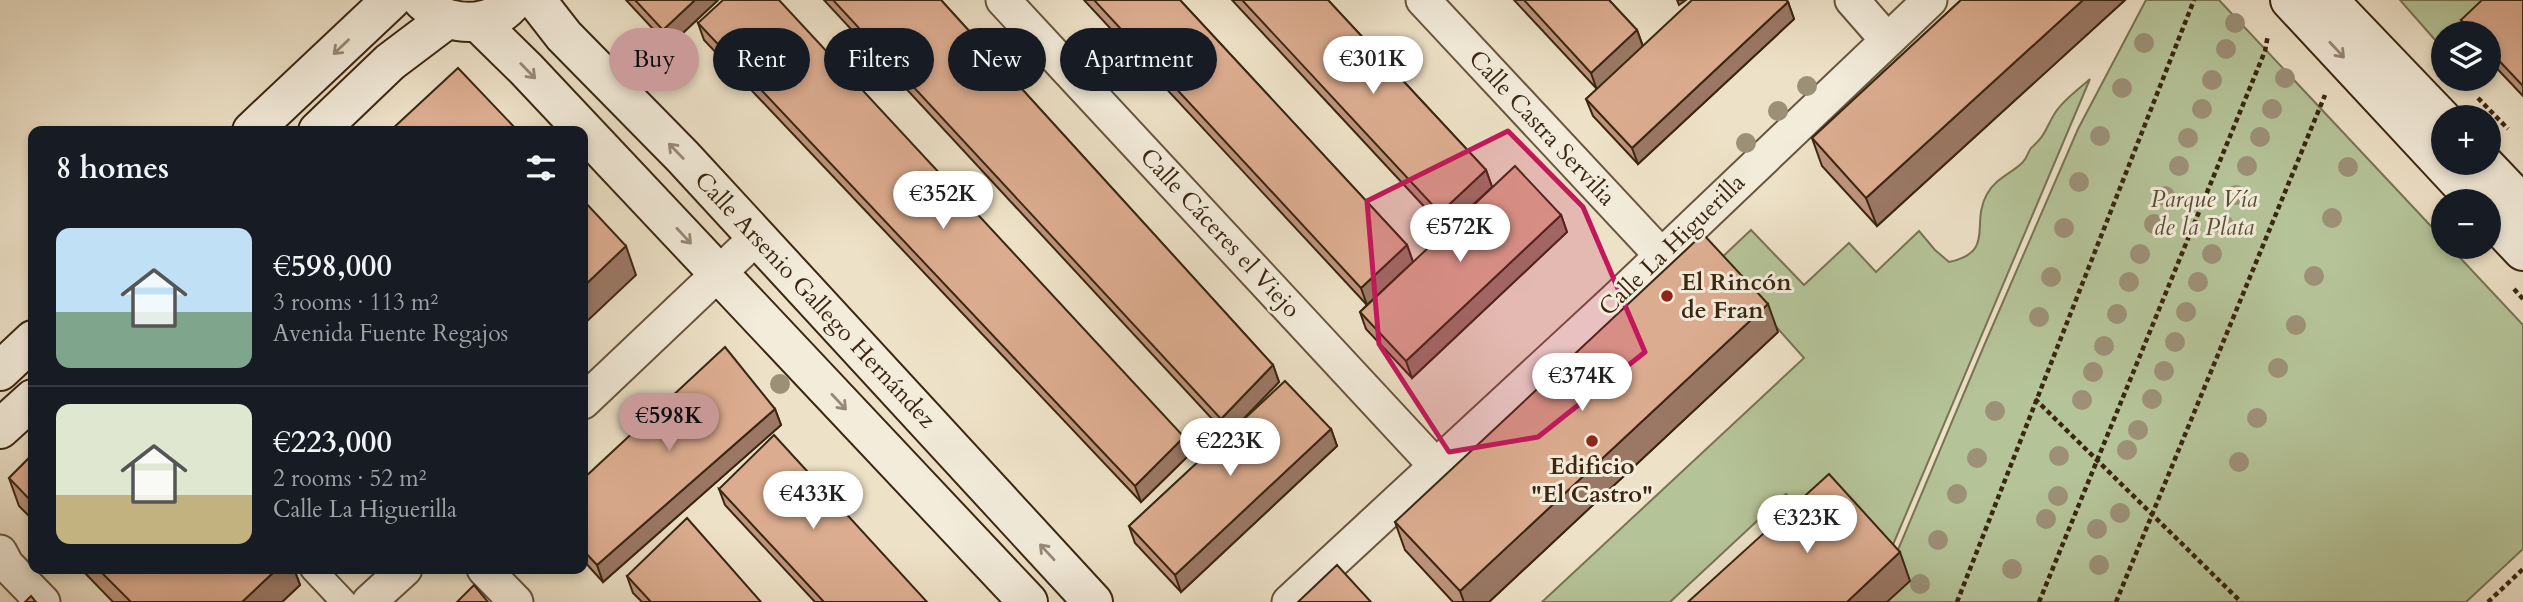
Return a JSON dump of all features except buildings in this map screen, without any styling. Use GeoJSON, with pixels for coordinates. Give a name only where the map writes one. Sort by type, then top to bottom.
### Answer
{"type":"FeatureCollection","features":[{"type":"Feature","properties":{"kind":"main road"},"geometry":{"type":"LineString","coordinates":[[258,126],[391,0]]}},
{"type":"Feature","properties":{"kind":"main road"},"geometry":{"type":"LineString","coordinates":[[323,126],[390,62],[449,14],[507,10],[514,0]]}},
{"type":"Feature","properties":{"kind":"main road","name":"Calle Arsenio Gallego Hernández"},"geometry":{"type":"LineString","coordinates":[[536,0],[564,36],[757,237],[1093,602]]}},
{"type":"Feature","properties":{"kind":"main road"},"geometry":{"type":"LineString","coordinates":[[2328,0],[2431,107]]}},
{"type":"Feature","properties":{"kind":"main road"},"geometry":{"type":"LineString","coordinates":[[2280,13],[2464,189]]}},
{"type":"Feature","properties":{"kind":"main road"},"geometry":{"type":"LineString","coordinates":[[449,14],[526,69],[580,126]]}},
{"type":"Feature","properties":{"kind":"main road"},"geometry":{"type":"LineString","coordinates":[[588,135],[1028,602]]}},
{"type":"Feature","properties":{"kind":"main road"},"geometry":{"type":"LineString","coordinates":[[2494,175],[2523,205]]}},
{"type":"Feature","properties":{"kind":"main road"},"geometry":{"type":"LineString","coordinates":[[2501,228],[2523,251]]}},
{"type":"Feature","properties":{"kind":"main road"},"geometry":{"type":"LineString","coordinates":[[0,371],[28,345]]}},
{"type":"Feature","properties":{"kind":"main road"},"geometry":{"type":"LineString","coordinates":[[0,429],[28,404]]}},
{"type":"Feature","properties":{"kind":"street","name":"Calle Cáceres el Viejo"},"geometry":{"type":"LineString","coordinates":[[1003,0],[1436,466]]}},
{"type":"Feature","properties":{"kind":"street","name":"Calle Castra Servilia"},"geometry":{"type":"LineString","coordinates":[[1423,0],[1661,255]]}},
{"type":"Feature","properties":{"kind":"street"},"geometry":{"type":"LineString","coordinates":[[1852,0],[1887,40]]}},
{"type":"Feature","properties":{"kind":"street","name":"Calle La Higuerilla"},"geometry":{"type":"LineString","coordinates":[[1289,602],[1930,0]]}},
{"type":"Feature","properties":{"kind":"street"},"geometry":{"type":"LineString","coordinates":[[588,397],[757,237]]}},
{"type":"Feature","properties":{"kind":"street"},"geometry":{"type":"LineString","coordinates":[[0,552],[7,565],[43,602]]}},
{"type":"Feature","properties":{"kind":"street"},"geometry":{"type":"LineString","coordinates":[[318,574],[344,602]]}},
{"type":"Feature","properties":{"kind":"street"},"geometry":{"type":"LineString","coordinates":[[369,602],[400,574]]}},
{"type":"Feature","properties":{"kind":"street"},"geometry":{"type":"LineString","coordinates":[[489,574],[516,602]]}},
{"type":"Feature","properties":{"kind":"path"},"geometry":{"type":"LineString","coordinates":[[1957,602],[2194,0]]}},
{"type":"Feature","properties":{"kind":"path"},"geometry":{"type":"LineString","coordinates":[[2039,602],[2280,13]]}},
{"type":"Feature","properties":{"kind":"path"},"geometry":{"type":"LineString","coordinates":[[2116,602],[2319,107],[2329,89]]}},
{"type":"Feature","properties":{"kind":"path"},"geometry":{"type":"LineString","coordinates":[[2472,91],[2514,136]]}},
{"type":"Feature","properties":{"kind":"path"},"geometry":{"type":"LineString","coordinates":[[2035,399],[2241,602]]}},
{"type":"Feature","properties":{"kind":"path"},"geometry":{"type":"LineString","coordinates":[[2488,602],[2523,569]]}},
{"type":"Feature","properties":{"kind":"highlighted area"},"geometry":{"type":"Polygon","coordinates":[[[1508,131],[1583,207],[1645,352],[1538,437],[1449,452],[1379,344],[1367,201],[1508,131]]]}},
{"type":"Feature","properties":{"kind":"green space","name":"Parque Vía de la Plata"},"geometry":{"type":"Polygon","coordinates":[[[2146,0],[2219,0],[2431,226],[2431,259],[2461,259],[2523,325],[2523,549],[2466,602],[1876,602],[2078,129],[2146,0]]]}},
{"type":"Feature","properties":{"kind":"green space"},"geometry":{"type":"Polygon","coordinates":[[[2400,0],[2501,0],[2479,21],[2431,21],[2431,35],[2400,0]]]}},
{"type":"Feature","properties":{"kind":"green space"},"geometry":{"type":"Polygon","coordinates":[[[2090,79],[1873,592],[1786,494],[1670,602],[1542,602],[1804,358],[1718,261],[1751,230],[1804,285],[1849,243],[1876,272],[1919,231],[1949,262],[1963,257],[1977,244],[1982,205],[1987,194],[1999,180],[2026,159],[2058,108],[2090,79]]]}},
{"type":"Feature","properties":{"kind":"place","name":"El Rincón de Fran"},"geometry":{"type":"Point","coordinates":[1667,296]}},
{"type":"Feature","properties":{"kind":"place","name":"Edificio \"El Castro\""},"geometry":{"type":"Point","coordinates":[1592,441]}}]}
